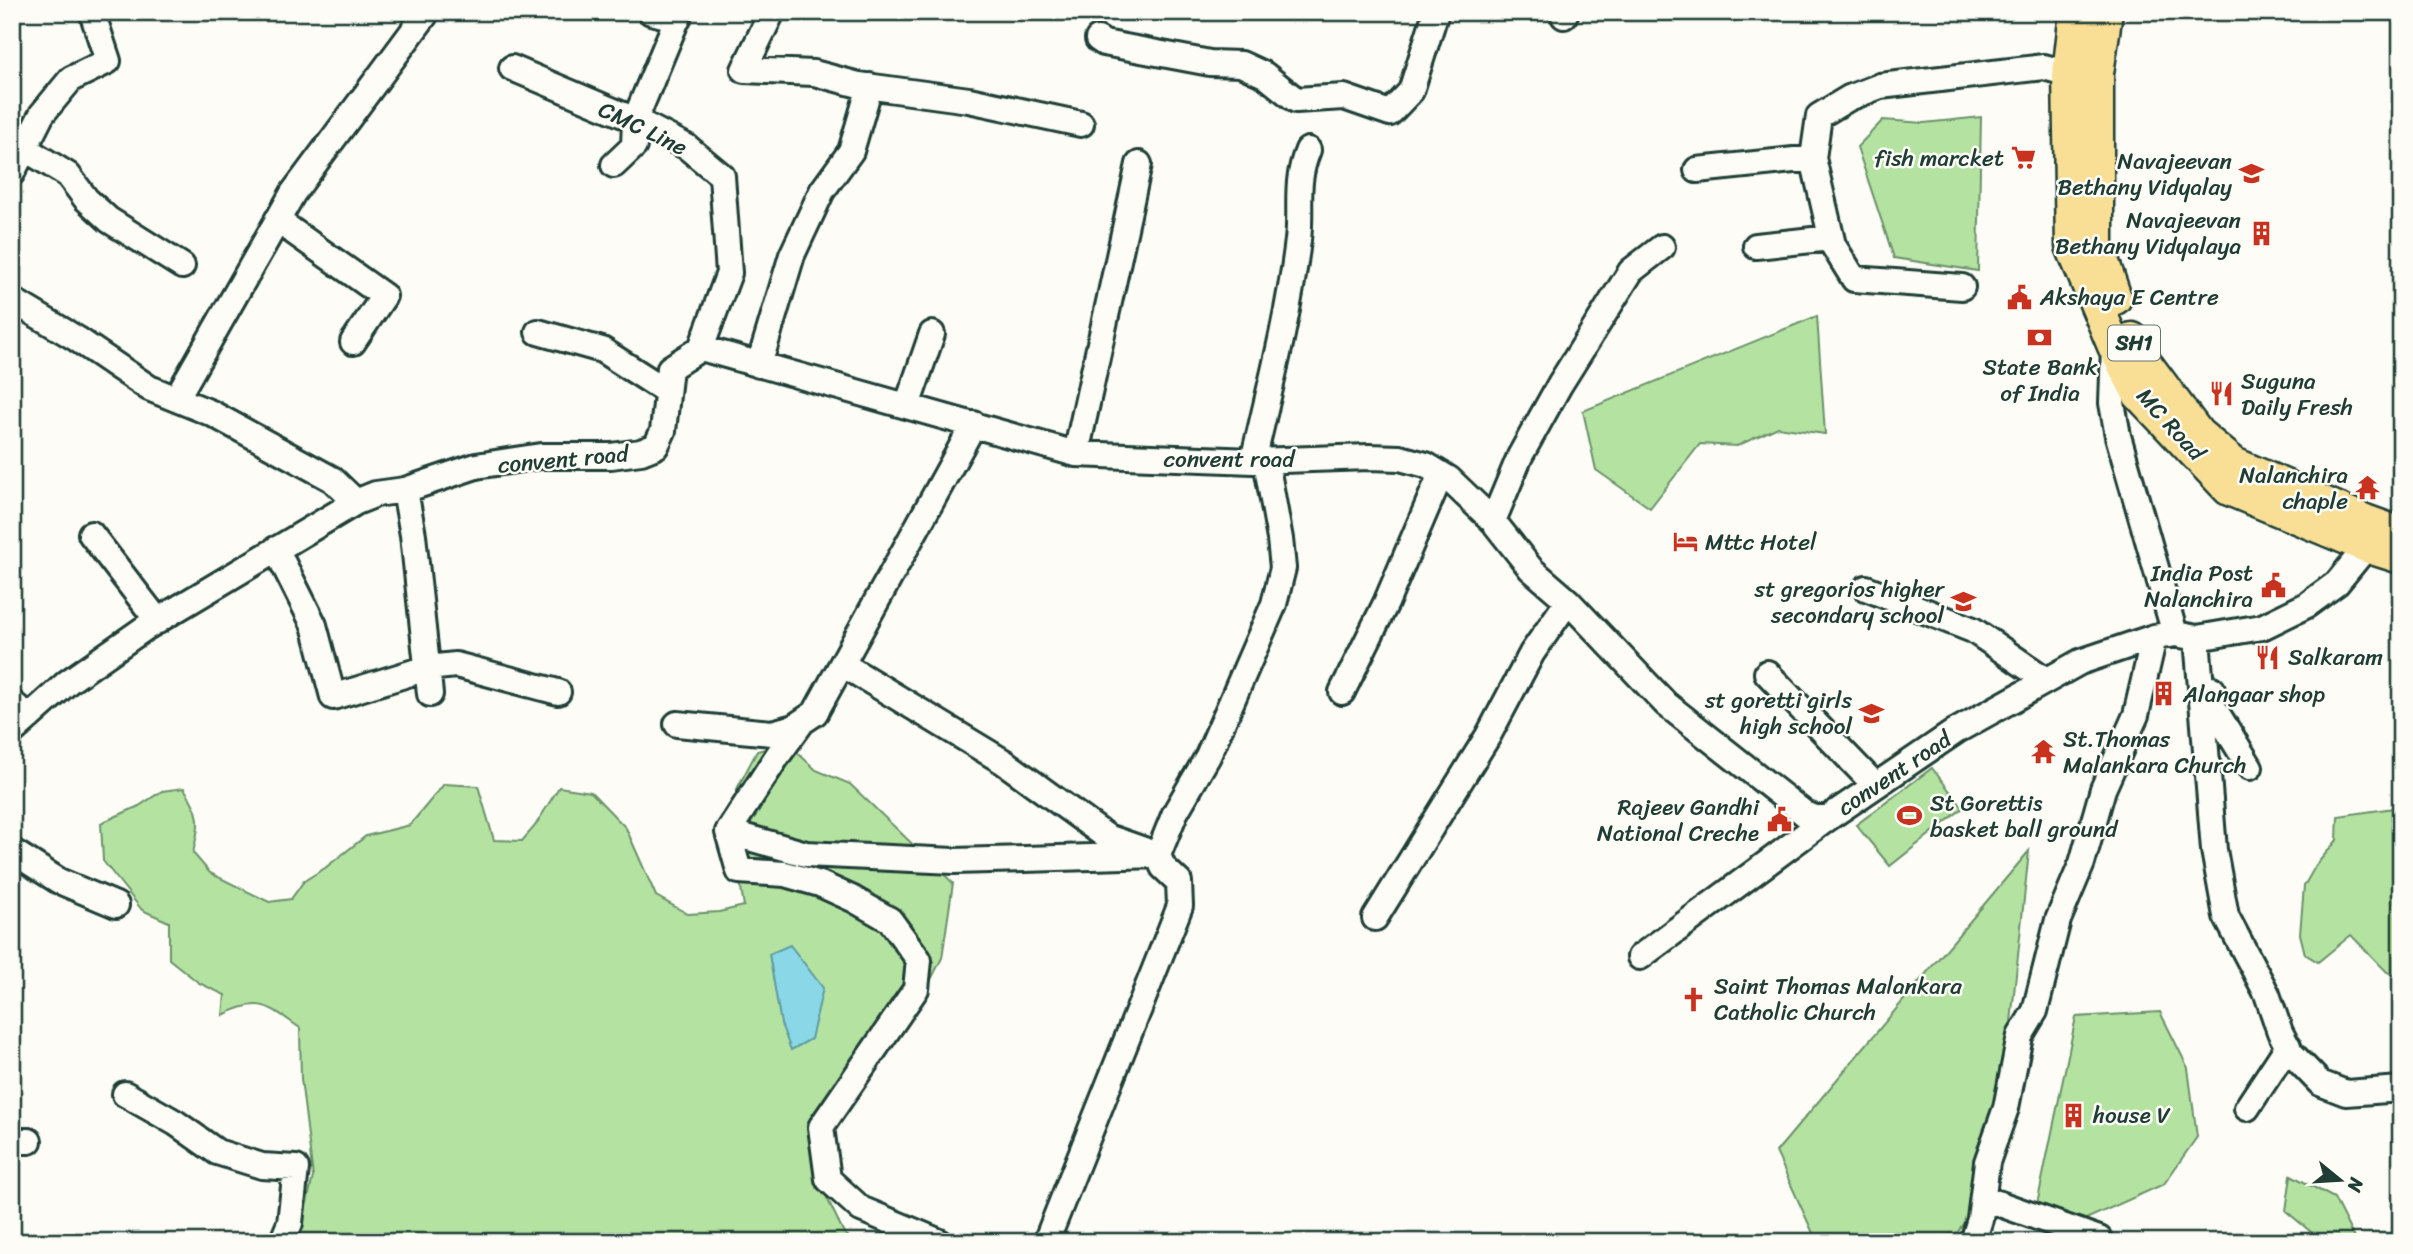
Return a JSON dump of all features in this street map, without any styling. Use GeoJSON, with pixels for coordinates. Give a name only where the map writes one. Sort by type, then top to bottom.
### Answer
{"type":"FeatureCollection","features":[{"type":"Feature","properties":{"kind":"main road","name":"MC Road"},"geometry":{"type":"LineString","coordinates":[[2076,12],[2069,74],[2072,246],[2114,346],[2139,394],[2229,489],[2384,535]]}},
{"type":"Feature","properties":{"kind":"main road","name":"MC Road"},"geometry":{"type":"LineString","coordinates":[[2106,12],[2097,73],[2097,245],[2113,293],[2140,356],[2198,434],[2234,464],[2365,521],[2384,535],[2401,557]]}},
{"type":"Feature","properties":{"kind":"street"},"geometry":{"type":"LineString","coordinates":[[12,173],[42,114],[71,79],[108,61],[92,12]]}},
{"type":"Feature","properties":{"kind":"street"},"geometry":{"type":"LineString","coordinates":[[614,165],[634,146],[635,120],[679,15],[651,12]]}},
{"type":"Feature","properties":{"kind":"street"},"geometry":{"type":"LineString","coordinates":[[772,12],[744,70],[814,73],[870,86],[969,100],[1082,124]]}},
{"type":"Feature","properties":{"kind":"street"},"geometry":{"type":"LineString","coordinates":[[1098,38],[1104,43],[1210,63],[1241,64],[1265,75],[1296,100],[1345,97],[1390,113],[1411,91],[1436,12]]}},
{"type":"Feature","properties":{"kind":"street"},"geometry":{"type":"LineString","coordinates":[[176,399],[293,193],[425,15]]}},
{"type":"Feature","properties":{"kind":"street"},"geometry":{"type":"LineString","coordinates":[[1962,287],[1854,279],[1833,245],[1812,158],[1819,116],[1849,98],[1880,86],[2044,67],[2069,74]]}},
{"type":"Feature","properties":{"kind":"street","name":"CMC Line"},"geometry":{"type":"LineString","coordinates":[[512,68],[635,120],[687,147],[722,176],[729,273],[701,348]]}},
{"type":"Feature","properties":{"kind":"street"},"geometry":{"type":"LineString","coordinates":[[759,365],[792,255],[822,191],[851,151],[870,86]]}},
{"type":"Feature","properties":{"kind":"street"},"geometry":{"type":"LineString","coordinates":[[24,148],[68,175],[86,199],[108,220],[183,266]]}},
{"type":"Feature","properties":{"kind":"street"},"geometry":{"type":"LineString","coordinates":[[1046,1242],[1180,906],[1179,882],[1163,867],[1158,855],[1175,813],[1208,756],[1274,604],[1283,568],[1280,539],[1260,461],[1298,237],[1298,183],[1308,150]]}},
{"type":"Feature","properties":{"kind":"street"},"geometry":{"type":"LineString","coordinates":[[1697,170],[1812,158]]}},
{"type":"Feature","properties":{"kind":"street"},"geometry":{"type":"LineString","coordinates":[[1076,454],[1139,164]]}},
{"type":"Feature","properties":{"kind":"street"},"geometry":{"type":"LineString","coordinates":[[277,220],[384,296],[353,342]]}},
{"type":"Feature","properties":{"kind":"street"},"geometry":{"type":"LineString","coordinates":[[1756,246],[1831,238]]}},
{"type":"Feature","properties":{"kind":"street"},"geometry":{"type":"LineString","coordinates":[[1493,520],[1520,456],[1560,384],[1631,271],[1662,247]]}},
{"type":"Feature","properties":{"kind":"street"},"geometry":{"type":"LineString","coordinates":[[12,300],[77,339],[149,388],[211,413],[332,479],[356,502]]}},
{"type":"Feature","properties":{"kind":"street"},"geometry":{"type":"LineString","coordinates":[[538,332],[601,349],[666,391]]}},
{"type":"Feature","properties":{"kind":"street"},"geometry":{"type":"LineString","coordinates":[[907,405],[932,334]]}},
{"type":"Feature","properties":{"kind":"street"},"geometry":{"type":"LineString","coordinates":[[2114,346],[2112,403],[2118,436],[2184,636],[2226,916],[2267,994],[2280,1032],[2290,1050],[2320,1083],[2346,1093],[2401,1089]]}},
{"type":"Feature","properties":{"kind":"street","name":"convent road"},"geometry":{"type":"LineString","coordinates":[[18,717],[158,621],[356,502],[376,494],[405,490],[476,466],[541,456],[611,456],[641,452],[656,446],[663,430],[670,368],[701,348],[1076,454],[1260,461],[1369,457],[1400,458],[1426,465],[1441,474],[1493,520],[1531,569],[1568,601],[1666,704],[1805,814],[1815,818],[1828,818],[1956,731],[2080,662],[2184,636],[2262,628],[2307,605],[2337,583],[2384,535]]}},
{"type":"Feature","properties":{"kind":"street"},"geometry":{"type":"LineString","coordinates":[[677,724],[772,733],[794,727],[816,713],[974,424]]}},
{"type":"Feature","properties":{"kind":"street"},"geometry":{"type":"LineString","coordinates":[[1342,692],[1386,603],[1441,474]]}},
{"type":"Feature","properties":{"kind":"street"},"geometry":{"type":"LineString","coordinates":[[405,490],[414,535],[430,694]]}},
{"type":"Feature","properties":{"kind":"street"},"geometry":{"type":"LineString","coordinates":[[91,534],[158,621]]}},
{"type":"Feature","properties":{"kind":"street"},"geometry":{"type":"LineString","coordinates":[[276,549],[314,625],[333,698],[427,668],[456,665],[558,692]]}},
{"type":"Feature","properties":{"kind":"street"},"geometry":{"type":"LineString","coordinates":[[1866,589],[1973,630],[2046,680]]}},
{"type":"Feature","properties":{"kind":"street"},"geometry":{"type":"LineString","coordinates":[[1375,918],[1488,736],[1532,653],[1568,601]]}},
{"type":"Feature","properties":{"kind":"street"},"geometry":{"type":"LineString","coordinates":[[2184,636],[2212,665],[2212,705],[2250,767]]}},
{"type":"Feature","properties":{"kind":"street"},"geometry":{"type":"LineString","coordinates":[[1973,1242],[1980,1219],[1987,1162],[2006,1108],[2020,1036],[2035,1012],[2058,920],[2082,863],[2103,789],[2136,715],[2184,636]]}},
{"type":"Feature","properties":{"kind":"street"},"geometry":{"type":"LineString","coordinates":[[842,664],[1004,762],[1107,837],[1158,855]]}},
{"type":"Feature","properties":{"kind":"street"},"geometry":{"type":"LineString","coordinates":[[1767,673],[1875,785]]}},
{"type":"Feature","properties":{"kind":"street"},"geometry":{"type":"LineString","coordinates":[[802,722],[728,832],[739,871],[785,874],[820,884],[853,899],[890,920],[919,960],[916,989],[821,1127],[828,1179],[861,1209],[940,1242]]}},
{"type":"Feature","properties":{"kind":"street"},"geometry":{"type":"LineString","coordinates":[[1640,957],[1828,818]]}},
{"type":"Feature","properties":{"kind":"street"},"geometry":{"type":"LineString","coordinates":[[728,832],[806,854],[954,861],[1158,855]]}},
{"type":"Feature","properties":{"kind":"street"},"geometry":{"type":"LineString","coordinates":[[12,851],[59,881],[116,905]]}},
{"type":"Feature","properties":{"kind":"street"},"geometry":{"type":"LineString","coordinates":[[2247,1108],[2290,1050]]}},
{"type":"Feature","properties":{"kind":"street"},"geometry":{"type":"LineString","coordinates":[[125,1094],[176,1123],[217,1152],[262,1166],[296,1168],[290,1223],[282,1242]]}},
{"type":"Feature","properties":{"kind":"street"},"geometry":{"type":"LineString","coordinates":[[1983,1198],[2099,1239]]}},
{"type":"Feature","properties":{"kind":"green space"},"geometry":{"type":"Polygon","coordinates":[[[1981,117],[1978,271],[1894,258],[1857,147],[1883,120],[1924,123],[1981,117]]]}},
{"type":"Feature","properties":{"kind":"green space"},"geometry":{"type":"Polygon","coordinates":[[[1817,316],[1825,434],[1778,427],[1737,446],[1700,444],[1650,508],[1596,470],[1583,411],[1817,316]]]}},
{"type":"Feature","properties":{"kind":"green space"},"geometry":{"type":"Polygon","coordinates":[[[787,743],[816,770],[850,784],[953,883],[942,958],[915,1011],[847,1107],[813,1169],[844,1233],[855,1242],[296,1242],[313,1177],[301,1079],[300,1028],[264,1006],[247,1006],[223,1015],[225,995],[199,983],[169,959],[169,922],[142,910],[103,861],[101,823],[139,806],[162,791],[184,788],[194,805],[198,819],[193,853],[210,873],[269,902],[291,899],[304,881],[366,836],[410,825],[444,784],[478,786],[494,840],[522,841],[535,826],[559,787],[591,792],[626,828],[656,896],[688,914],[719,912],[744,906],[736,857],[724,831],[738,787],[757,751],[787,743]]]}},
{"type":"Feature","properties":{"kind":"green space","name":"St Gorettis basket ball ground"},"geometry":{"type":"Polygon","coordinates":[[[1932,768],[1963,808],[1890,866],[1856,825],[1932,768]]]}},
{"type":"Feature","properties":{"kind":"green space"},"geometry":{"type":"Polygon","coordinates":[[[2401,807],[2401,978],[2387,972],[2351,935],[2318,962],[2305,954],[2300,934],[2304,886],[2316,865],[2337,840],[2338,816],[2401,807]]]}},
{"type":"Feature","properties":{"kind":"green space"},"geometry":{"type":"Polygon","coordinates":[[[2029,851],[1995,1174],[1957,1233],[1902,1242],[1817,1242],[1776,1152],[2029,851]]]}},
{"type":"Feature","properties":{"kind":"green space"},"geometry":{"type":"Polygon","coordinates":[[[2160,1012],[2188,1068],[2197,1137],[2164,1184],[2075,1224],[2035,1214],[2076,1017],[2160,1012]]]}},
{"type":"Feature","properties":{"kind":"green space"},"geometry":{"type":"Polygon","coordinates":[[[2291,1175],[2334,1198],[2356,1242],[2323,1242],[2286,1211],[2291,1175]]]}},
{"type":"Feature","properties":{"kind":"water"},"geometry":{"type":"Polygon","coordinates":[[[790,945],[823,988],[811,1039],[791,1050],[781,1024],[769,954],[790,945]]]}},
{"type":"Feature","properties":{"kind":"place","name":"fish marcket"},"geometry":{"type":"Point","coordinates":[2024,158]}},
{"type":"Feature","properties":{"kind":"place","name":"Navajeevan Bethany Vidyalay"},"geometry":{"type":"Point","coordinates":[2252,174]}},
{"type":"Feature","properties":{"kind":"place","name":"Navajeevan Bethany Vidyalaya"},"geometry":{"type":"Point","coordinates":[2261,233]}},
{"type":"Feature","properties":{"kind":"place","name":"Akshaya E Centre"},"geometry":{"type":"Point","coordinates":[2020,297]}},
{"type":"Feature","properties":{"kind":"place","name":"State Bank of India"},"geometry":{"type":"Point","coordinates":[2040,337]}},
{"type":"Feature","properties":{"kind":"place","name":"Suguna Daily Fresh"},"geometry":{"type":"Point","coordinates":[2221,394]}},
{"type":"Feature","properties":{"kind":"place","name":"Nalanchira chaple"},"geometry":{"type":"Point","coordinates":[2368,488]}},
{"type":"Feature","properties":{"kind":"place","name":"Mttc Hotel"},"geometry":{"type":"Point","coordinates":[1685,542]}},
{"type":"Feature","properties":{"kind":"place","name":"India Post Nalanchira"},"geometry":{"type":"Point","coordinates":[2273,586]}},
{"type":"Feature","properties":{"kind":"place","name":"st gregorios higher secondary school"},"geometry":{"type":"Point","coordinates":[1964,602]}},
{"type":"Feature","properties":{"kind":"place","name":"Salkaram"},"geometry":{"type":"Point","coordinates":[2268,657]}},
{"type":"Feature","properties":{"kind":"place","name":"Alangaar shop"},"geometry":{"type":"Point","coordinates":[2163,694]}},
{"type":"Feature","properties":{"kind":"place","name":"st goretti girls high school"},"geometry":{"type":"Point","coordinates":[1872,713]}},
{"type":"Feature","properties":{"kind":"place","name":"St.Thomas Malankara Church"},"geometry":{"type":"Point","coordinates":[2043,752]}},
{"type":"Feature","properties":{"kind":"place","name":"St Gorettis basket ball ground"},"geometry":{"type":"Point","coordinates":[1910,816]}},
{"type":"Feature","properties":{"kind":"place","name":"Rajeev Gandhi National Creche"},"geometry":{"type":"Point","coordinates":[1779,820]}},
{"type":"Feature","properties":{"kind":"place","name":"Saint Thomas Malankara Catholic Church"},"geometry":{"type":"Point","coordinates":[1694,999]}},
{"type":"Feature","properties":{"kind":"place","name":"house V"},"geometry":{"type":"Point","coordinates":[2073,1115]}}]}
